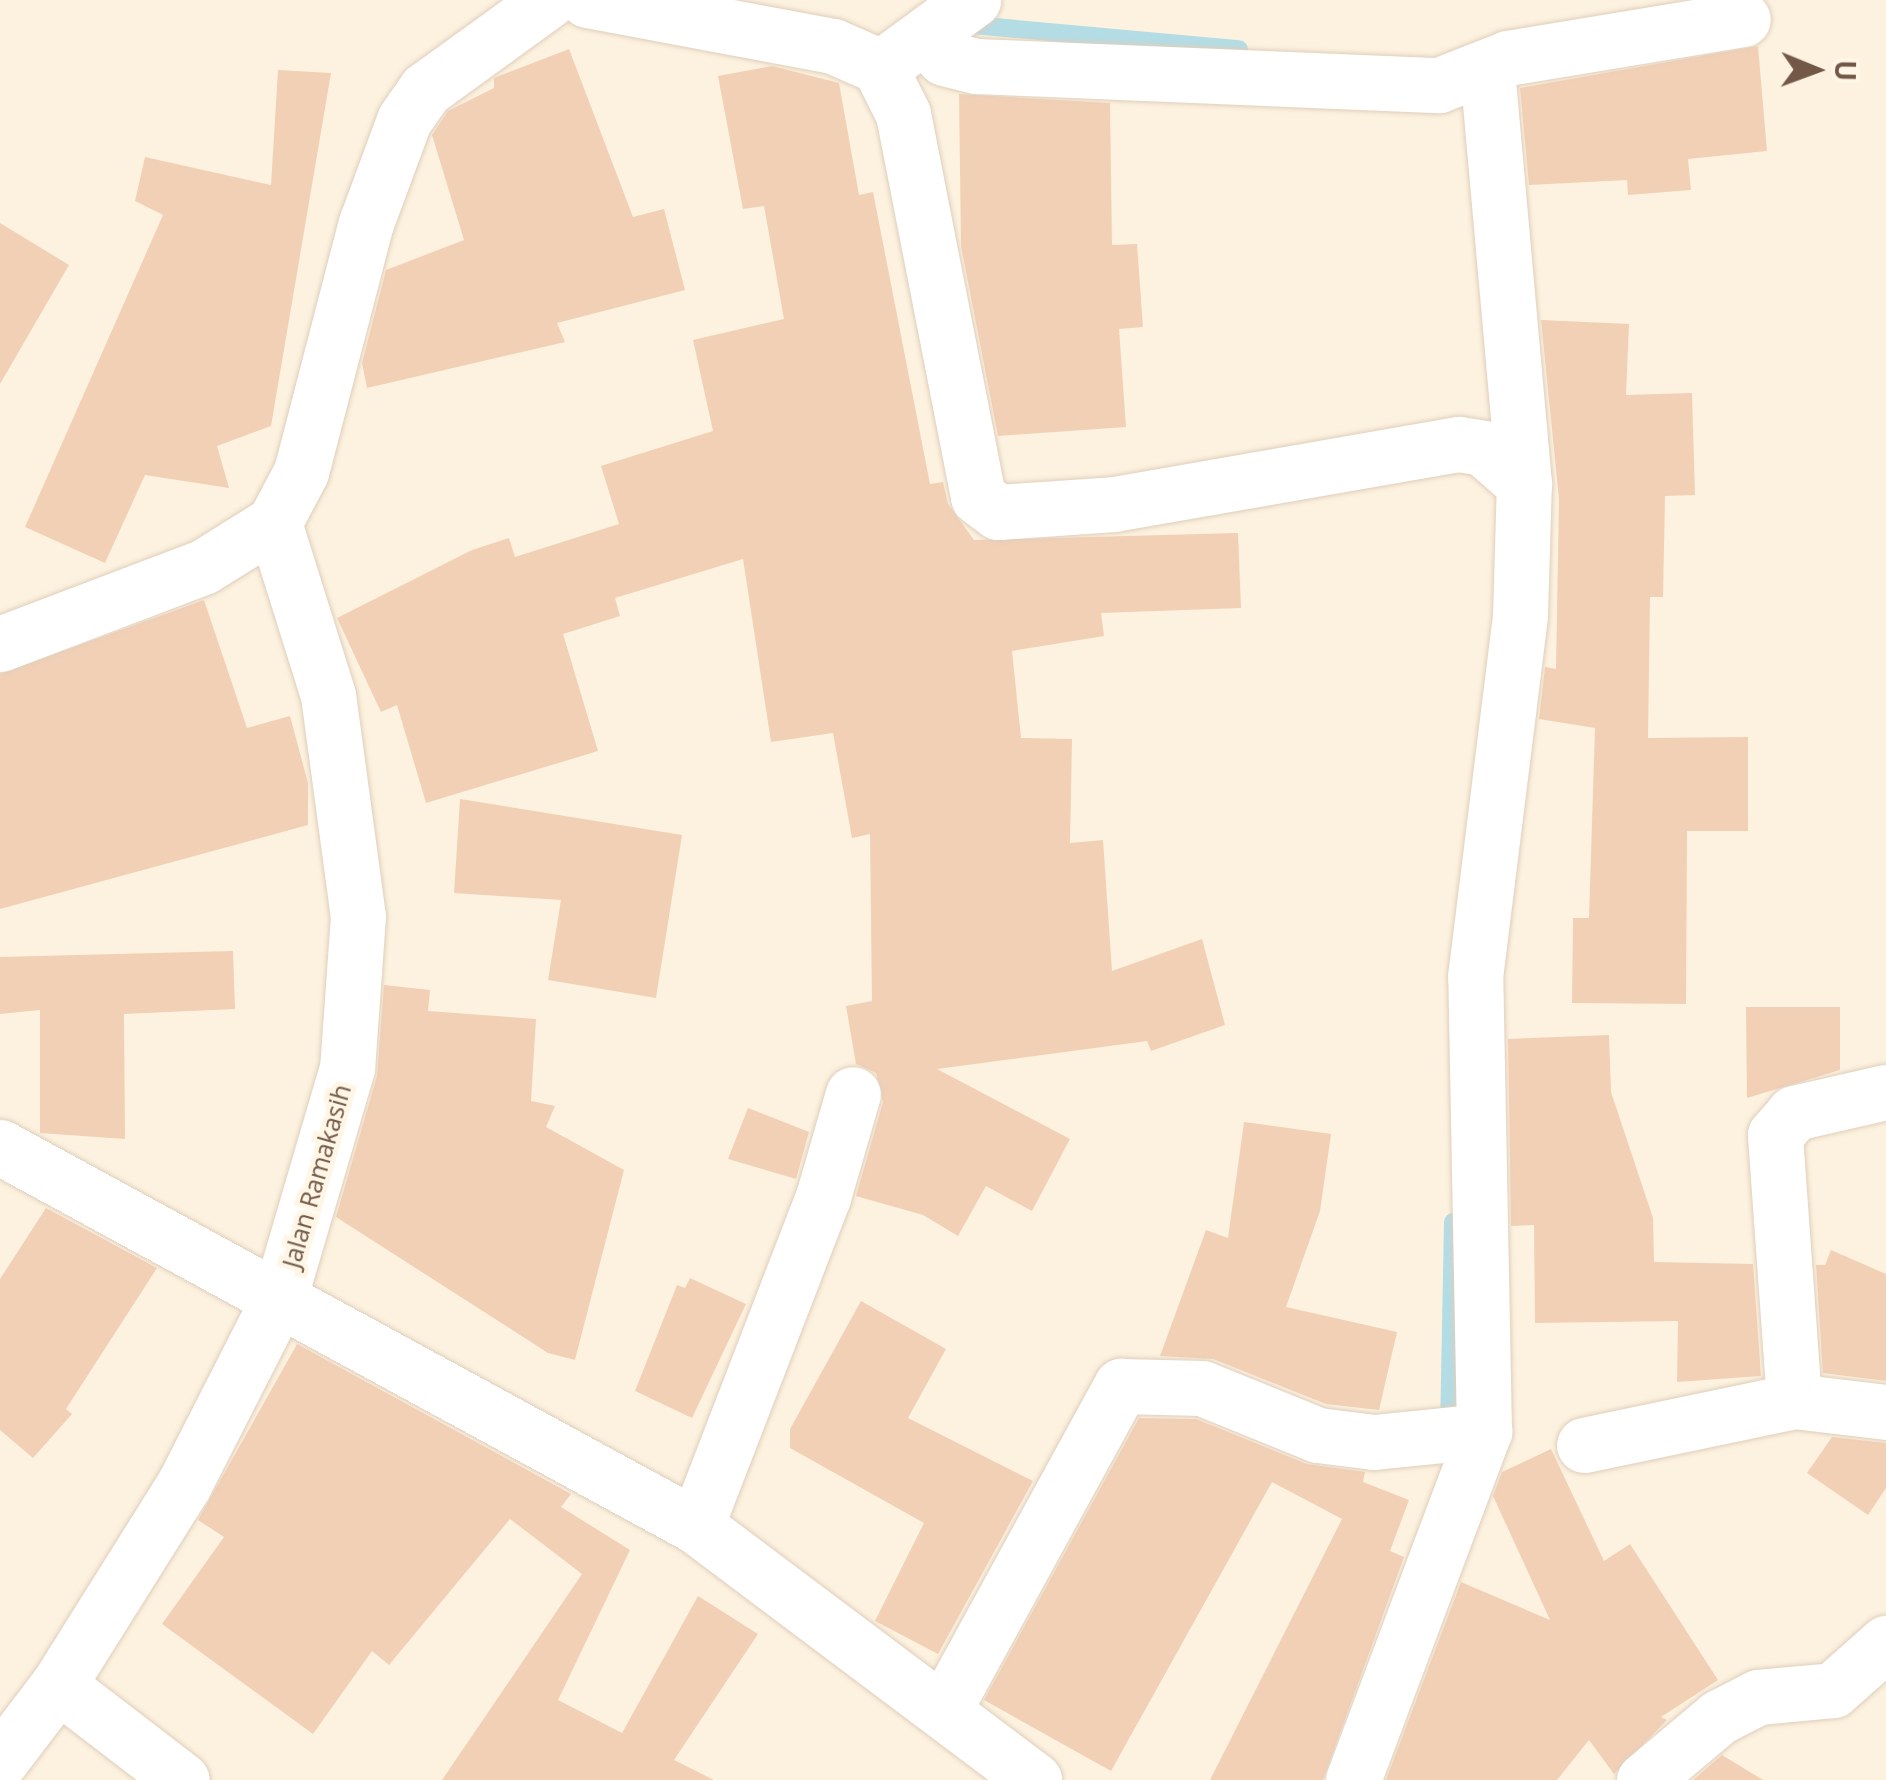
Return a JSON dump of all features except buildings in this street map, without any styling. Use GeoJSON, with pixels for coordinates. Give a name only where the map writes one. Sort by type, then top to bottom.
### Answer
{"type":"FeatureCollection","features":[{"type":"Feature","properties":{"kind":"street"},"geometry":{"type":"LineString","coordinates":[[0,644],[203,566],[274,523],[300,472],[366,223],[404,120],[426,89],[549,0]]}},
{"type":"Feature","properties":{"kind":"street"},"geometry":{"type":"LineString","coordinates":[[587,0],[833,46],[879,66],[902,114],[978,496],[998,512],[1114,504],[1459,444],[1509,471]]}},
{"type":"Feature","properties":{"kind":"street"},"geometry":{"type":"LineString","coordinates":[[950,20],[944,58],[978,66],[1467,75],[1508,58],[1743,19]]}},
{"type":"Feature","properties":{"kind":"street"},"geometry":{"type":"LineString","coordinates":[[879,66],[950,20]]}},
{"type":"Feature","properties":{"kind":"street"},"geometry":{"type":"LineString","coordinates":[[1353,1780],[1461,1435],[1475,977],[1520,615],[1509,471],[1467,75]]}},
{"type":"Feature","properties":{"kind":"street","name":"Jalan Ramakasih"},"geometry":{"type":"LineString","coordinates":[[0,1761],[58,1685],[182,1486],[280,1296],[347,1068],[358,916],[328,695],[274,523]]}},
{"type":"Feature","properties":{"kind":"street"},"geometry":{"type":"LineString","coordinates":[[1794,1401],[1776,1135],[1794,1113],[1886,1092]]}},
{"type":"Feature","properties":{"kind":"street"},"geometry":{"type":"LineString","coordinates":[[696,1526],[823,1197],[853,1094]]}},
{"type":"Feature","properties":{"kind":"street"},"geometry":{"type":"LineString","coordinates":[[0,1147],[280,1296],[696,1526],[1034,1780]]}},
{"type":"Feature","properties":{"kind":"street"},"geometry":{"type":"LineString","coordinates":[[943,1711],[1120,1386],[1202,1388],[1318,1435],[1461,1435]]}},
{"type":"Feature","properties":{"kind":"street"},"geometry":{"type":"LineString","coordinates":[[1584,1446],[1794,1401],[1886,1412]]}},
{"type":"Feature","properties":{"kind":"street"},"geometry":{"type":"LineString","coordinates":[[1644,1780],[1719,1717],[1758,1697],[1833,1690],[1886,1644]]}},
{"type":"Feature","properties":{"kind":"street"},"geometry":{"type":"LineString","coordinates":[[58,1685],[182,1780]]}},
{"type":"Feature","properties":{"kind":"waterway"},"geometry":{"type":"LineString","coordinates":[[962,24],[1239,49]]}},
{"type":"Feature","properties":{"kind":"waterway"},"geometry":{"type":"LineString","coordinates":[[1449,1431],[1453,1222]]}}]}
